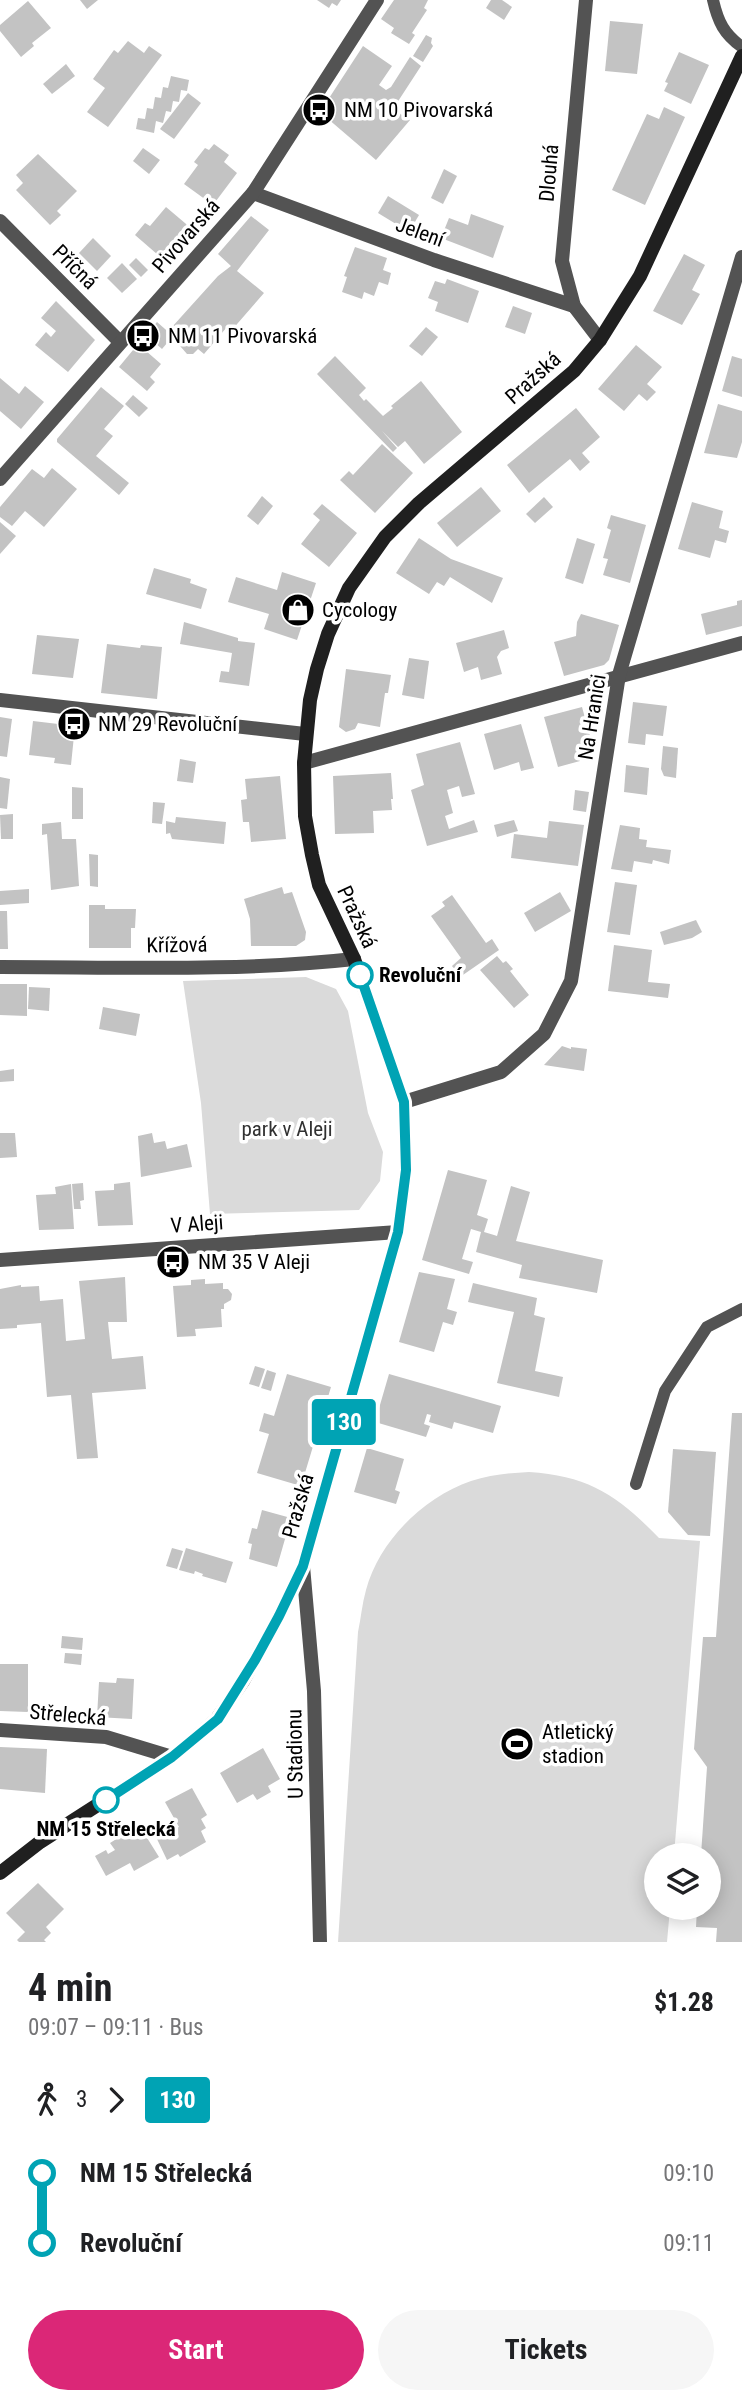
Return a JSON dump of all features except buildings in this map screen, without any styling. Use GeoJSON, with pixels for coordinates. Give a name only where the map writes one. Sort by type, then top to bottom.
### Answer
{"type":"FeatureCollection","features":[{"type":"Feature","properties":{"kind":"main road","name":"Pražská"},"geometry":{"type":"LineString","coordinates":[[0,1873],[40,1842],[172,1757],[218,1719],[243,1681],[303,1566],[398,1232],[406,1170],[404,1102],[354,959],[319,885],[305,816],[306,734],[317,669],[328,634],[349,588],[385,537],[419,503],[574,371],[600,340],[640,276],[742,56]]}},
{"type":"Feature","properties":{"kind":"street","name":"Pivovarská"},"geometry":{"type":"LineString","coordinates":[[0,479],[253,193],[377,0]]}},
{"type":"Feature","properties":{"kind":"street","name":"Dlouhá"},"geometry":{"type":"LineString","coordinates":[[586,0],[562,261],[574,306],[600,340]]}},
{"type":"Feature","properties":{"kind":"street","name":"Jelení"},"geometry":{"type":"LineString","coordinates":[[253,193],[434,260],[574,306]]}},
{"type":"Feature","properties":{"kind":"street","name":"Příčná"},"geometry":{"type":"LineString","coordinates":[[0,221],[120,342]]}},
{"type":"Feature","properties":{"kind":"street","name":"Na Hranici"},"geometry":{"type":"LineString","coordinates":[[404,1102],[501,1072],[544,1034],[571,981],[619,675],[742,257]]}},
{"type":"Feature","properties":{"kind":"street"},"geometry":{"type":"LineString","coordinates":[[304,763],[742,643]]}},
{"type":"Feature","properties":{"kind":"street"},"geometry":{"type":"LineString","coordinates":[[0,700],[306,734]]}},
{"type":"Feature","properties":{"kind":"street","name":"Křížová"},"geometry":{"type":"LineString","coordinates":[[0,967],[185,967],[321,963],[354,959]]}},
{"type":"Feature","properties":{"kind":"street","name":"V Aleji"},"geometry":{"type":"LineString","coordinates":[[0,1260],[398,1232]]}},
{"type":"Feature","properties":{"kind":"street","name":"U Stadionu"},"geometry":{"type":"LineString","coordinates":[[303,1566],[314,1691],[320,1942]]}},
{"type":"Feature","properties":{"kind":"street","name":"Střelecká"},"geometry":{"type":"LineString","coordinates":[[0,1730],[106,1737],[172,1757]]}},
{"type":"Feature","properties":{"kind":"lane"},"geometry":{"type":"LineString","coordinates":[[713,0],[717,19],[727,36],[742,47]]}},
{"type":"Feature","properties":{"kind":"lane"},"geometry":{"type":"LineString","coordinates":[[636,1484],[665,1391],[707,1327],[742,1309]]}},
{"type":"Feature","properties":{"kind":"green space","name":"park v Aleji"},"geometry":{"type":"Polygon","coordinates":[[[306,977],[336,989],[348,1011],[368,1113],[383,1152],[380,1181],[359,1210],[210,1214],[201,1103],[183,981],[306,977]]]}},
{"type":"Feature","properties":{"kind":"green space","name":"Atletický stadion"},"geometry":{"type":"Polygon","coordinates":[[[529,1472],[569,1478],[602,1491],[616,1500],[659,1538],[700,1541],[675,1843],[644,1843],[644,1920],[669,1920],[667,1942],[338,1942],[358,1632],[372,1572],[393,1538],[421,1510],[454,1488],[478,1479],[529,1472]]]}},
{"type":"Feature","properties":{"kind":"bus line","name":"130"},"geometry":{"type":"LineString","coordinates":[[106,1800],[172,1757],[218,1719],[255,1660],[303,1566],[398,1232],[406,1170],[404,1102],[360,975]]}},
{"type":"Feature","properties":{"kind":"place","name":"NM 10 Pivovarská"},"geometry":{"type":"Point","coordinates":[319,110]}},
{"type":"Feature","properties":{"kind":"place","name":"NM 11 Pivovarská"},"geometry":{"type":"Point","coordinates":[143,336]}},
{"type":"Feature","properties":{"kind":"place","name":"Cycology"},"geometry":{"type":"Point","coordinates":[298,610]}},
{"type":"Feature","properties":{"kind":"place","name":"NM 29 Revoluční"},"geometry":{"type":"Point","coordinates":[74,724]}},
{"type":"Feature","properties":{"kind":"place","name":"Revoluční"},"geometry":{"type":"Point","coordinates":[360,975]}},
{"type":"Feature","properties":{"kind":"place","name":"NM 35 V Aleji"},"geometry":{"type":"Point","coordinates":[173,1262]}},
{"type":"Feature","properties":{"kind":"place","name":"Atletický stadion"},"geometry":{"type":"Point","coordinates":[517,1744]}},
{"type":"Feature","properties":{"kind":"place","name":"NM 15 Střelecká"},"geometry":{"type":"Point","coordinates":[106,1800]}}]}
